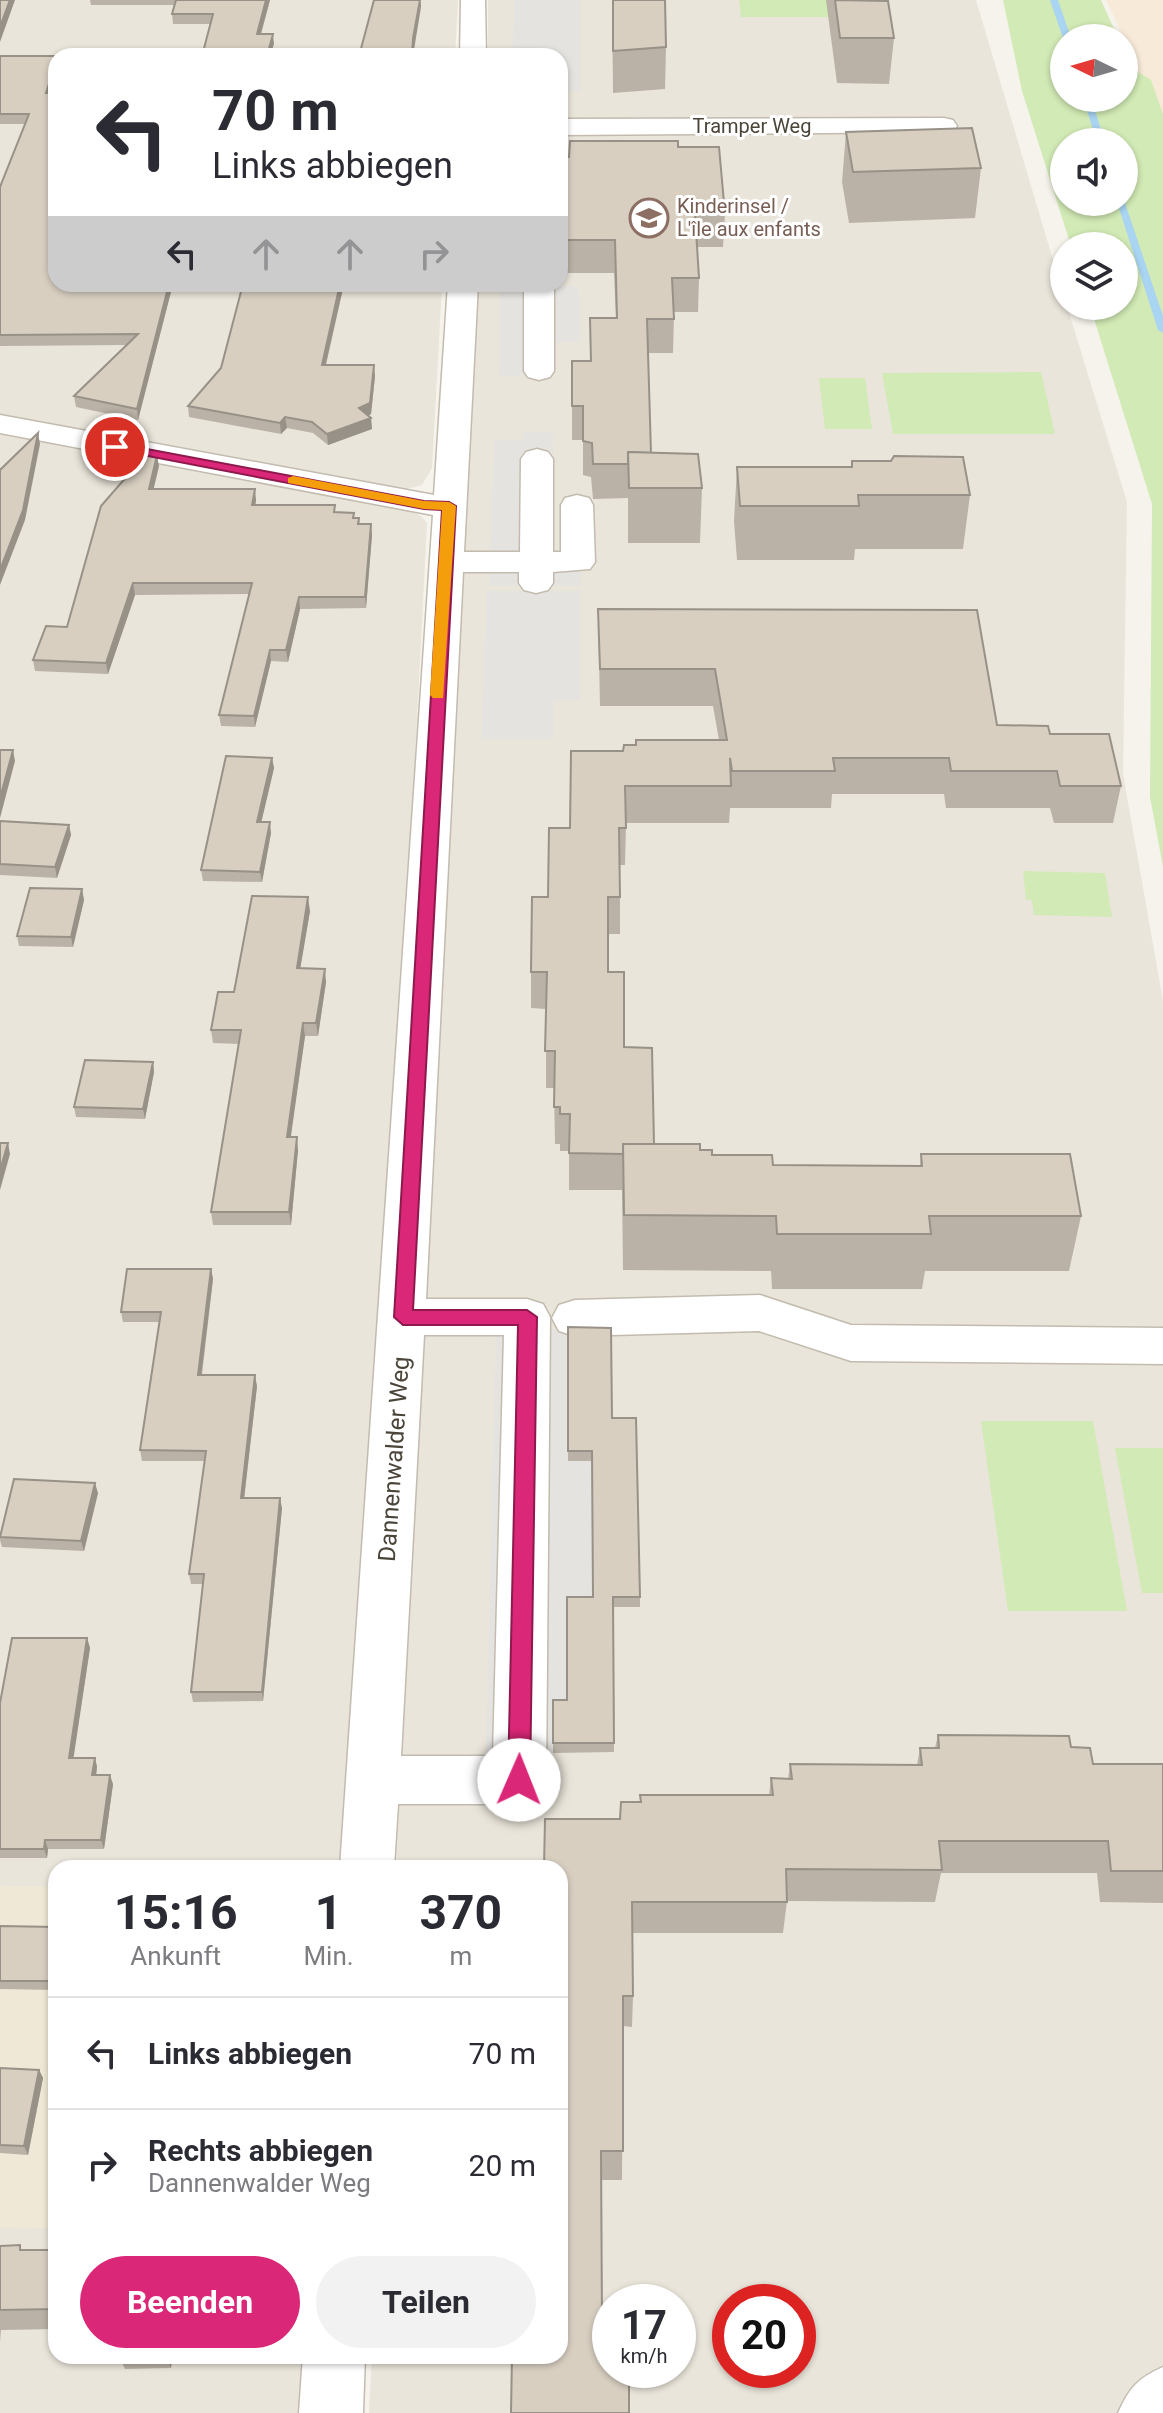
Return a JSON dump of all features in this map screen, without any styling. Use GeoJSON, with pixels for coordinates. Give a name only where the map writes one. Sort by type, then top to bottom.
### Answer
{"type":"FeatureCollection","features":[{"type":"Feature","properties":{"kind":"street"},"geometry":{"type":"LineString","coordinates":[[473,0],[473,48]]}},
{"type":"Feature","properties":{"kind":"street","name":"Tramper Weg"},"geometry":{"type":"LineString","coordinates":[[568,126],[654,118],[856,117],[944,126]]}},
{"type":"Feature","properties":{"kind":"street","name":"Dannenwalder Weg"},"geometry":{"type":"LineString","coordinates":[[368,1860],[403,1317],[462,292]]}},
{"type":"Feature","properties":{"kind":"street"},"geometry":{"type":"LineString","coordinates":[[539,292],[539,371]]}},
{"type":"Feature","properties":{"kind":"street"},"geometry":{"type":"LineString","coordinates":[[0,424],[424,505],[449,506]]}},
{"type":"Feature","properties":{"kind":"street"},"geometry":{"type":"LineString","coordinates":[[536,572],[537,459]]}},
{"type":"Feature","properties":{"kind":"street"},"geometry":{"type":"LineString","coordinates":[[446,562],[536,572],[578,562],[577,505]]}},
{"type":"Feature","properties":{"kind":"street"},"geometry":{"type":"LineString","coordinates":[[575,1318],[760,1313],[851,1343],[1163,1346]]}},
{"type":"Feature","properties":{"kind":"street"},"geometry":{"type":"LineString","coordinates":[[373,1780],[519,1780],[527,1317],[403,1317]]}},
{"type":"Feature","properties":{"kind":"street"},"geometry":{"type":"LineString","coordinates":[[331,2413],[334,2364]]}},
{"type":"Feature","properties":{"kind":"street"},"geometry":{"type":"LineString","coordinates":[[1150,2413],[1163,2399]]}},
{"type":"Feature","properties":{"kind":"shaded area"},"geometry":{"type":"Polygon","coordinates":[[[0,0],[458,0],[455,48],[48,48],[48,292],[442,292],[432,468],[422,485],[395,492],[380,490],[0,415],[0,0]]]}},
{"type":"Feature","properties":{"kind":"shaded area"},"geometry":{"type":"Polygon","coordinates":[[[488,0],[976,0],[1050,250],[1050,320],[1071,320],[1127,502],[1123,774],[1163,1001],[1163,2413],[369,2413],[372,2364],[568,2364],[568,1860],[396,1860],[476,292],[568,292],[568,48],[488,48],[488,0]]]}},
{"type":"Feature","properties":{"kind":"shaded area"},"geometry":{"type":"Polygon","coordinates":[[[514,0],[581,0],[581,91],[568,91],[568,48],[512,48],[514,0]]]}},
{"type":"Feature","properties":{"kind":"shaded area"},"geometry":{"type":"Polygon","coordinates":[[[1106,0],[1163,0],[1163,151],[1138,79],[1138,24],[1117,24],[1106,0]]]}},
{"type":"Feature","properties":{"kind":"shaded area"},"geometry":{"type":"Polygon","coordinates":[[[568,286],[579,286],[580,342],[550,342],[550,375],[499,376],[501,292],[568,292],[568,286]]]}},
{"type":"Feature","properties":{"kind":"shaded area"},"geometry":{"type":"Polygon","coordinates":[[[524,432],[553,432],[552,570],[581,570],[581,586],[489,586],[495,440],[523,440],[524,432]]]}},
{"type":"Feature","properties":{"kind":"shaded area"},"geometry":{"type":"Polygon","coordinates":[[[0,433],[409,510],[427,523],[359,1860],[48,1860],[48,2364],[335,2364],[332,2413],[0,2413],[0,433]]]}},
{"type":"Feature","properties":{"kind":"shaded area"},"geometry":{"type":"Polygon","coordinates":[[[487,591],[580,591],[580,700],[554,701],[553,739],[481,739],[487,591]]]}},
{"type":"Feature","properties":{"kind":"shaded area"},"geometry":{"type":"Polygon","coordinates":[[[568,1329],[568,1461],[592,1461],[593,1607],[567,1710],[553,1710],[553,1753],[486,1753],[496,1331],[568,1329]]]}},
{"type":"Feature","properties":{"kind":"shaded area"},"geometry":{"type":"Polygon","coordinates":[[[0,1886],[48,1887],[48,2228],[0,2227],[0,1886]]]}},
{"type":"Feature","properties":{"kind":"green space"},"geometry":{"type":"Polygon","coordinates":[[[739,0],[859,0],[863,17],[741,17],[739,0]]]}},
{"type":"Feature","properties":{"kind":"green space"},"geometry":{"type":"Polygon","coordinates":[[[1003,0],[1101,0],[1112,24],[1050,24],[1050,112],[1138,112],[1138,72],[1151,80],[1163,114],[1163,867],[1150,797],[1152,504],[1094,320],[1138,320],[1138,232],[1067,232],[1062,216],[1138,216],[1138,128],[1050,128],[1050,180],[1022,91],[1003,0]]]}},
{"type":"Feature","properties":{"kind":"green space"},"geometry":{"type":"Polygon","coordinates":[[[1041,372],[1055,434],[893,434],[882,373],[1041,372]]]}},
{"type":"Feature","properties":{"kind":"green space"},"geometry":{"type":"Polygon","coordinates":[[[819,378],[865,378],[872,429],[825,429],[819,378]]]}},
{"type":"Feature","properties":{"kind":"green space"},"geometry":{"type":"Polygon","coordinates":[[[1023,871],[1105,873],[1112,917],[1034,915],[1032,900],[1026,900],[1023,871]]]}},
{"type":"Feature","properties":{"kind":"green space"},"geometry":{"type":"Polygon","coordinates":[[[981,1421],[1093,1421],[1127,1611],[1008,1611],[981,1421]]]}},
{"type":"Feature","properties":{"kind":"green space"},"geometry":{"type":"Polygon","coordinates":[[[1115,1448],[1163,1448],[1163,1593],[1142,1593],[1115,1448]]]}},
{"type":"Feature","properties":{"kind":"building"},"geometry":{"type":"Polygon","coordinates":[[[0,0],[10,0],[0,27],[0,0]]]}},
{"type":"Feature","properties":{"kind":"building"},"geometry":{"type":"Polygon","coordinates":[[[176,0],[266,0],[257,34],[273,34],[269,48],[204,48],[213,14],[172,14],[176,0]]]}},
{"type":"Feature","properties":{"kind":"building"},"geometry":{"type":"Polygon","coordinates":[[[374,0],[420,0],[412,48],[361,48],[374,0]]]}},
{"type":"Feature","properties":{"kind":"building"},"geometry":{"type":"Polygon","coordinates":[[[613,0],[665,0],[666,47],[613,51],[613,0]]]}},
{"type":"Feature","properties":{"kind":"building"},"geometry":{"type":"Polygon","coordinates":[[[835,0],[888,1],[894,38],[840,38],[835,0]]]}},
{"type":"Feature","properties":{"kind":"building"},"geometry":{"type":"Polygon","coordinates":[[[0,56],[48,56],[48,292],[167,292],[137,409],[74,396],[138,334],[0,335],[0,187],[29,114],[0,114],[0,56]]]}},
{"type":"Feature","properties":{"kind":"building"},"geometry":{"type":"Polygon","coordinates":[[[972,128],[981,168],[853,172],[846,132],[972,128]]]}},
{"type":"Feature","properties":{"kind":"building"},"geometry":{"type":"Polygon","coordinates":[[[570,141],[678,141],[678,147],[719,147],[725,214],[695,214],[699,278],[672,278],[674,319],[647,319],[651,453],[628,452],[628,464],[593,464],[592,443],[583,441],[583,406],[572,406],[572,361],[591,361],[590,318],[617,318],[615,240],[568,240],[570,141]]]}},
{"type":"Feature","properties":{"kind":"building"},"geometry":{"type":"Polygon","coordinates":[[[241,292],[338,292],[322,365],[374,365],[370,403],[359,408],[371,418],[327,434],[312,422],[285,417],[280,423],[188,406],[221,368],[241,292]]]}},
{"type":"Feature","properties":{"kind":"building"},"geometry":{"type":"Polygon","coordinates":[[[38,433],[23,510],[0,570],[0,470],[38,433]]]}},
{"type":"Feature","properties":{"kind":"building"},"geometry":{"type":"Polygon","coordinates":[[[628,452],[698,454],[702,488],[629,488],[628,452]]]}},
{"type":"Feature","properties":{"kind":"building"},"geometry":{"type":"Polygon","coordinates":[[[147,453],[157,455],[149,489],[255,489],[252,505],[335,505],[334,512],[354,513],[353,518],[359,518],[358,524],[371,524],[365,597],[299,597],[286,650],[270,650],[254,716],[219,715],[252,583],[133,583],[106,663],[33,660],[46,626],[67,627],[101,506],[147,453]]]}},
{"type":"Feature","properties":{"kind":"building"},"geometry":{"type":"Polygon","coordinates":[[[894,456],[963,457],[970,495],[858,495],[859,506],[740,506],[737,467],[852,467],[852,461],[891,461],[894,456]]]}},
{"type":"Feature","properties":{"kind":"building"},"geometry":{"type":"Polygon","coordinates":[[[598,609],[977,610],[997,725],[1048,726],[1050,734],[1109,734],[1121,786],[1060,786],[1057,771],[951,771],[949,758],[833,758],[835,771],[732,771],[730,758],[731,786],[625,786],[626,828],[619,828],[620,897],[608,897],[608,972],[624,972],[624,1047],[652,1048],[654,1144],[623,1144],[623,1154],[569,1153],[570,1114],[560,1114],[560,1107],[554,1107],[555,1051],[545,1051],[547,972],[531,972],[532,897],[548,897],[549,828],[570,828],[571,751],[623,751],[624,745],[636,745],[636,740],[727,740],[715,669],[600,669],[598,609]]]}},
{"type":"Feature","properties":{"kind":"building"},"geometry":{"type":"Polygon","coordinates":[[[0,750],[13,750],[0,798],[0,750]]]}},
{"type":"Feature","properties":{"kind":"building"},"geometry":{"type":"Polygon","coordinates":[[[226,756],[272,758],[257,822],[270,822],[260,872],[201,870],[226,756]]]}},
{"type":"Feature","properties":{"kind":"building"},"geometry":{"type":"Polygon","coordinates":[[[0,821],[69,825],[55,867],[0,864],[0,821]]]}},
{"type":"Feature","properties":{"kind":"building"},"geometry":{"type":"Polygon","coordinates":[[[30,888],[82,889],[71,937],[17,936],[30,888]]]}},
{"type":"Feature","properties":{"kind":"building"},"geometry":{"type":"Polygon","coordinates":[[[252,896],[308,897],[297,968],[325,969],[316,1023],[303,1023],[287,1137],[297,1137],[289,1212],[211,1212],[241,1030],[211,1030],[218,992],[234,992],[252,896]]]}},
{"type":"Feature","properties":{"kind":"building"},"geometry":{"type":"Polygon","coordinates":[[[85,1060],[153,1062],[143,1109],[74,1107],[85,1060]]]}},
{"type":"Feature","properties":{"kind":"building"},"geometry":{"type":"Polygon","coordinates":[[[0,1143],[8,1143],[0,1170],[0,1143]]]}},
{"type":"Feature","properties":{"kind":"building"},"geometry":{"type":"Polygon","coordinates":[[[623,1144],[700,1144],[700,1150],[712,1150],[712,1155],[772,1155],[773,1165],[922,1166],[921,1154],[1070,1154],[1081,1216],[929,1216],[931,1234],[777,1234],[776,1216],[624,1215],[623,1144]]]}},
{"type":"Feature","properties":{"kind":"building"},"geometry":{"type":"Polygon","coordinates":[[[127,1269],[211,1269],[198,1375],[255,1375],[241,1498],[280,1498],[262,1692],[191,1692],[204,1574],[189,1574],[206,1451],[140,1450],[161,1312],[121,1312],[127,1269]]]}},
{"type":"Feature","properties":{"kind":"building"},"geometry":{"type":"Polygon","coordinates":[[[568,1327],[611,1328],[612,1418],[636,1418],[640,1597],[613,1597],[614,1743],[553,1743],[553,1700],[567,1700],[567,1597],[593,1597],[592,1451],[568,1451],[568,1327]]]}},
{"type":"Feature","properties":{"kind":"building"},"geometry":{"type":"Polygon","coordinates":[[[14,1479],[95,1483],[81,1541],[0,1537],[14,1479]]]}},
{"type":"Feature","properties":{"kind":"building"},"geometry":{"type":"Polygon","coordinates":[[[12,1638],[87,1638],[69,1758],[95,1758],[92,1775],[110,1775],[101,1840],[45,1840],[44,1849],[0,1849],[0,1703],[12,1638]]]}},
{"type":"Feature","properties":{"kind":"building"},"geometry":{"type":"Polygon","coordinates":[[[938,1735],[1069,1736],[1071,1747],[1090,1748],[1093,1764],[1163,1764],[1163,1871],[1111,1871],[1108,1841],[939,1841],[942,1870],[786,1869],[787,1902],[632,1902],[633,1996],[623,1996],[623,2151],[601,2151],[602,2284],[592,2284],[592,2388],[629,2388],[629,2413],[511,2413],[512,2364],[568,2364],[568,1860],[544,1860],[545,1819],[620,1819],[621,1802],[641,1802],[640,1795],[773,1795],[771,1778],[792,1779],[790,1764],[922,1765],[920,1748],[939,1748],[938,1735]]]}},
{"type":"Feature","properties":{"kind":"building"},"geometry":{"type":"Polygon","coordinates":[[[0,1926],[48,1927],[48,1981],[0,1981],[0,1926]]]}},
{"type":"Feature","properties":{"kind":"building"},"geometry":{"type":"Polygon","coordinates":[[[0,2068],[39,2070],[24,2146],[0,2145],[0,2068]]]}},
{"type":"Feature","properties":{"kind":"building"},"geometry":{"type":"Polygon","coordinates":[[[20,2245],[20,2250],[48,2250],[48,2309],[0,2310],[0,2246],[20,2245]]]}},
{"type":"Feature","properties":{"kind":"waterway"},"geometry":{"type":"LineString","coordinates":[[1054,0],[1062,24]]}},
{"type":"Feature","properties":{"kind":"waterway"},"geometry":{"type":"LineString","coordinates":[[1091,112],[1097,128]]}},
{"type":"Feature","properties":{"kind":"waterway"},"geometry":{"type":"LineString","coordinates":[[1126,216],[1163,330]]}},
{"type":"Feature","properties":{"kind":"slow traffic"},"geometry":{"type":"LineString","coordinates":[[293,480],[424,505],[449,506],[438,695]]}},
{"type":"Feature","properties":{"kind":"place","name":"Kinderinsel / L'île aux enfants"},"geometry":{"type":"Point","coordinates":[649,218]}},
{"type":"Feature","properties":{"kind":"route"},"geometry":{"type":"LineString","coordinates":[[115,447],[424,505],[449,506],[403,1317],[527,1317],[519,1780]]}}]}
